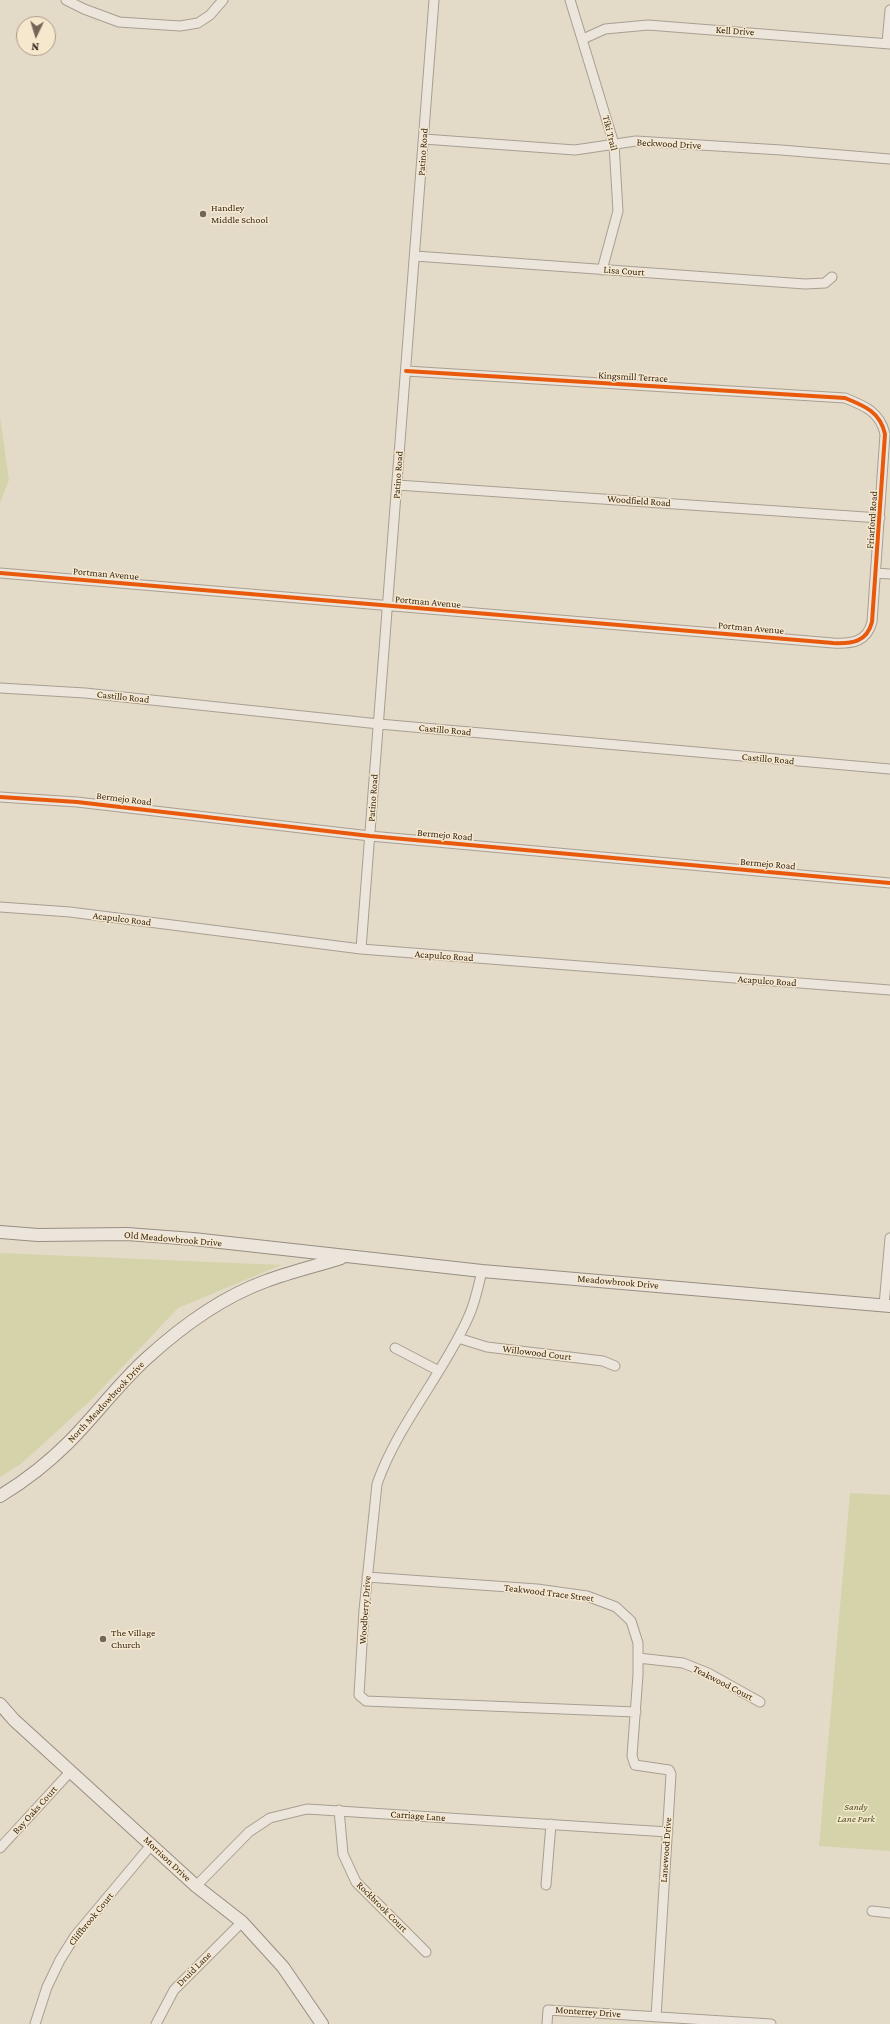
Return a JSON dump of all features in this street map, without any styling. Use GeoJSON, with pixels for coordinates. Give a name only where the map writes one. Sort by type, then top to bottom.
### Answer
{"type":"FeatureCollection","features":[{"type":"Feature","properties":{"kind":"street"},"geometry":{"type":"LineString","coordinates":[[66,0],[84,9],[119,22],[180,26],[198,23],[210,15],[223,0]]}},
{"type":"Feature","properties":{"kind":"street","name":"Patino Road"},"geometry":{"type":"LineString","coordinates":[[361,949],[434,0]]}},
{"type":"Feature","properties":{"kind":"street","name":"Tiki Trail"},"geometry":{"type":"LineString","coordinates":[[570,0],[614,144],[618,210],[602,270]]}},
{"type":"Feature","properties":{"kind":"street"},"geometry":{"type":"LineString","coordinates":[[889,43],[890,10]]}},
{"type":"Feature","properties":{"kind":"street","name":"Kell Drive"},"geometry":{"type":"LineString","coordinates":[[582,39],[605,29],[648,24],[889,43]]}},
{"type":"Feature","properties":{"kind":"street","name":"Beckwood Drive"},"geometry":{"type":"LineString","coordinates":[[424,139],[575,150],[614,144],[644,142],[781,150],[890,159]]}},
{"type":"Feature","properties":{"kind":"street","name":"Lisa Court"},"geometry":{"type":"LineString","coordinates":[[415,256],[805,284],[825,282],[832,277]]}},
{"type":"Feature","properties":{"kind":"street","name":"Kingsmill Terrace"},"geometry":{"type":"LineString","coordinates":[[406,372],[845,398],[859,403]]}},
{"type":"Feature","properties":{"kind":"street","name":"Friarford Road"},"geometry":{"type":"LineString","coordinates":[[855,641],[866,636],[870,630],[876,573],[885,434],[880,418],[873,411],[859,403]]}},
{"type":"Feature","properties":{"kind":"street","name":"Woodfield Road"},"geometry":{"type":"LineString","coordinates":[[397,485],[880,518]]}},
{"type":"Feature","properties":{"kind":"street","name":"Portman Avenue"},"geometry":{"type":"LineString","coordinates":[[0,573],[833,643],[846,644],[855,641]]}},
{"type":"Feature","properties":{"kind":"street"},"geometry":{"type":"LineString","coordinates":[[876,573],[890,574]]}},
{"type":"Feature","properties":{"kind":"street","name":"Castillo Road"},"geometry":{"type":"LineString","coordinates":[[0,688],[85,693],[379,724],[890,769]]}},
{"type":"Feature","properties":{"kind":"street","name":"Bermejo Road"},"geometry":{"type":"LineString","coordinates":[[0,797],[77,802],[370,836],[890,883]]}},
{"type":"Feature","properties":{"kind":"street","name":"Acapulco Road"},"geometry":{"type":"LineString","coordinates":[[0,907],[70,912],[361,949],[890,990]]}},
{"type":"Feature","properties":{"kind":"street","name":"Old Meadowbrook Drive"},"geometry":{"type":"LineString","coordinates":[[0,1232],[38,1235],[127,1234],[193,1239],[346,1256]]}},
{"type":"Feature","properties":{"kind":"street"},"geometry":{"type":"LineString","coordinates":[[887,1305],[890,1238]]}},
{"type":"Feature","properties":{"kind":"street","name":"Meadowbrook Drive"},"geometry":{"type":"LineString","coordinates":[[346,1256],[482,1271],[887,1305]]}},
{"type":"Feature","properties":{"kind":"street","name":"North Meadowbrook Drive"},"geometry":{"type":"LineString","coordinates":[[0,1496],[30,1478],[70,1442],[112,1392],[146,1358],[183,1327],[233,1297],[265,1281],[346,1256]]}},
{"type":"Feature","properties":{"kind":"street","name":"Woodberry Drive"},"geometry":{"type":"LineString","coordinates":[[482,1271],[469,1317],[458,1338],[400,1432],[382,1468],[374,1501],[360,1672],[360,1698],[366,1701],[636,1712]]}},
{"type":"Feature","properties":{"kind":"street","name":"Willowood Court"},"geometry":{"type":"LineString","coordinates":[[458,1338],[487,1346],[603,1361],[615,1366]]}},
{"type":"Feature","properties":{"kind":"street"},"geometry":{"type":"LineString","coordinates":[[395,1348],[438,1371]]}},
{"type":"Feature","properties":{"kind":"street","name":"Teakwood Trace Street"},"geometry":{"type":"LineString","coordinates":[[367,1577],[537,1589],[587,1596],[616,1607],[631,1621],[638,1643],[636,1712]]}},
{"type":"Feature","properties":{"kind":"street","name":"Teakwood Court"},"geometry":{"type":"LineString","coordinates":[[638,1658],[683,1663],[708,1673],[760,1702]]}},
{"type":"Feature","properties":{"kind":"street","name":"Morrison Drive"},"geometry":{"type":"LineString","coordinates":[[0,1704],[14,1720],[70,1772],[152,1844],[196,1886],[242,1922],[283,1967],[322,2024]]}},
{"type":"Feature","properties":{"kind":"street","name":"Lanewood Drive"},"geometry":{"type":"LineString","coordinates":[[636,1712],[632,1756],[636,1764],[669,1770],[671,1774],[656,2017]]}},
{"type":"Feature","properties":{"kind":"street","name":"Bay Oaks Court"},"geometry":{"type":"LineString","coordinates":[[0,1848],[70,1772]]}},
{"type":"Feature","properties":{"kind":"street","name":"Carriage Lane"},"geometry":{"type":"LineString","coordinates":[[196,1886],[249,1832],[270,1818],[307,1809],[668,1832]]}},
{"type":"Feature","properties":{"kind":"street","name":"Rockbrook Court"},"geometry":{"type":"LineString","coordinates":[[339,1810],[343,1854],[356,1882],[426,1952]]}},
{"type":"Feature","properties":{"kind":"street"},"geometry":{"type":"LineString","coordinates":[[546,1885],[551,1824]]}},
{"type":"Feature","properties":{"kind":"street","name":"Cliffbrook Court"},"geometry":{"type":"LineString","coordinates":[[35,2024],[47,1988],[60,1960],[75,1936],[152,1844]]}},
{"type":"Feature","properties":{"kind":"street"},"geometry":{"type":"LineString","coordinates":[[872,1911],[890,1912]]}},
{"type":"Feature","properties":{"kind":"street","name":"Druid Lane"},"geometry":{"type":"LineString","coordinates":[[156,2024],[174,1990],[242,1922]]}},
{"type":"Feature","properties":{"kind":"street","name":"Monterrey Drive"},"geometry":{"type":"LineString","coordinates":[[547,2024],[548,2010],[771,2024]]}},
{"type":"Feature","properties":{"kind":"green space"},"geometry":{"type":"Polygon","coordinates":[[[0,417],[9,480],[0,503],[0,417]]]}},
{"type":"Feature","properties":{"kind":"green space"},"geometry":{"type":"Polygon","coordinates":[[[0,1253],[281,1265],[178,1308],[91,1400],[21,1464],[0,1477],[0,1253]]]}},
{"type":"Feature","properties":{"kind":"green space","name":"Sandy Lane Park"},"geometry":{"type":"Polygon","coordinates":[[[850,1493],[890,1495],[890,1851],[819,1846],[850,1493]]]}},
{"type":"Feature","properties":{"kind":"cycle path"},"geometry":{"type":"LineString","coordinates":[[0,573],[833,643],[846,643],[858,640],[862,638],[870,629],[872,622],[885,434],[883,426],[879,420],[865,407],[845,398],[406,371]]}},
{"type":"Feature","properties":{"kind":"cycle path"},"geometry":{"type":"LineString","coordinates":[[0,797],[77,802],[370,836],[890,883]]}},
{"type":"Feature","properties":{"kind":"place","name":"Handley Middle School"},"geometry":{"type":"Point","coordinates":[203,214]}},
{"type":"Feature","properties":{"kind":"place","name":"The Village Church"},"geometry":{"type":"Point","coordinates":[103,1639]}}]}
